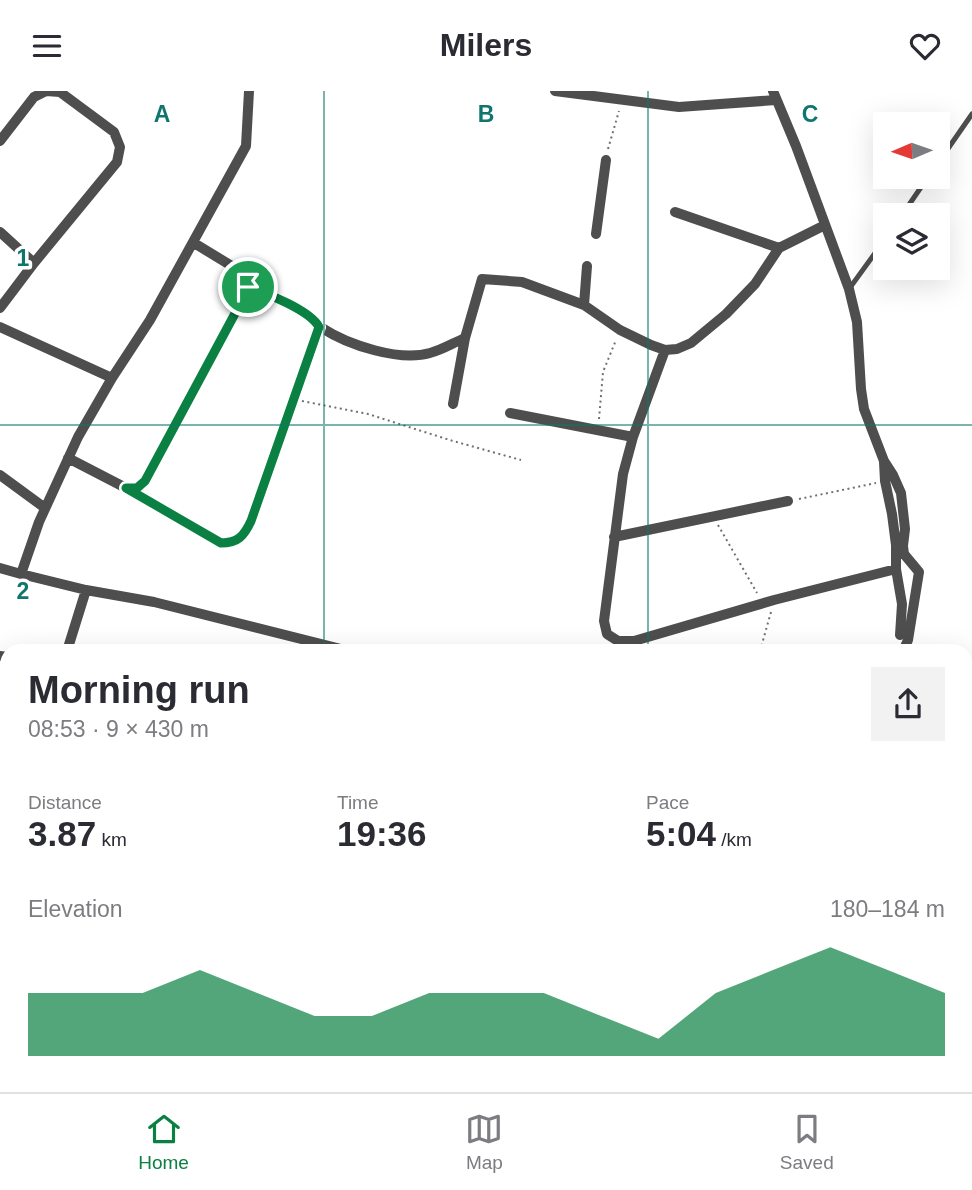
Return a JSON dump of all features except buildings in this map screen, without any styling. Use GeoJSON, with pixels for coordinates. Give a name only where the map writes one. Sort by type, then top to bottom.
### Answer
{"type":"FeatureCollection","features":[{"type":"Feature","properties":{"kind":"street"},"geometry":{"type":"LineString","coordinates":[[0,141],[34,97],[46,91],[60,92],[114,132],[120,147],[117,162],[0,308]]}},
{"type":"Feature","properties":{"kind":"street"},"geometry":{"type":"LineString","coordinates":[[21,574],[45,508],[85,423],[144,330],[247,146],[249,91]]}},
{"type":"Feature","properties":{"kind":"street"},"geometry":{"type":"LineString","coordinates":[[555,91],[680,107],[775,95],[849,289],[857,322],[864,409],[884,461],[901,493],[905,529],[899,545],[896,569],[902,604],[900,635]]}},
{"type":"Feature","properties":{"kind":"street"},"geometry":{"type":"LineString","coordinates":[[596,234],[606,160]]}},
{"type":"Feature","properties":{"kind":"street"},"geometry":{"type":"LineString","coordinates":[[675,212],[779,248]]}},
{"type":"Feature","properties":{"kind":"street"},"geometry":{"type":"LineString","coordinates":[[453,404],[465,338],[482,279],[522,282],[584,305],[620,330],[665,350],[677,349],[691,343],[726,314],[755,285],[779,248],[825,225]]}},
{"type":"Feature","properties":{"kind":"street"},"geometry":{"type":"LineString","coordinates":[[0,232],[34,263]]}},
{"type":"Feature","properties":{"kind":"street"},"geometry":{"type":"LineString","coordinates":[[126,488],[137,488],[145,481],[248,287],[246,278],[240,271],[194,243]]}},
{"type":"Feature","properties":{"kind":"street"},"geometry":{"type":"LineString","coordinates":[[584,305],[587,266]]}},
{"type":"Feature","properties":{"kind":"street"},"geometry":{"type":"LineString","coordinates":[[248,287],[267,293],[315,319],[319,327],[357,344],[390,354],[413,356],[431,353],[465,338]]}},
{"type":"Feature","properties":{"kind":"street"},"geometry":{"type":"LineString","coordinates":[[0,327],[112,377]]}},
{"type":"Feature","properties":{"kind":"street"},"geometry":{"type":"LineString","coordinates":[[68,458],[221,543],[239,540],[251,521],[319,327]]}},
{"type":"Feature","properties":{"kind":"street"},"geometry":{"type":"LineString","coordinates":[[665,350],[633,437],[623,474],[604,621],[607,634],[618,641],[634,641],[774,600],[896,569]]}},
{"type":"Feature","properties":{"kind":"street"},"geometry":{"type":"LineString","coordinates":[[510,413],[633,437]]}},
{"type":"Feature","properties":{"kind":"street"},"geometry":{"type":"LineString","coordinates":[[884,461],[885,481],[899,545],[919,572],[906,644]]}},
{"type":"Feature","properties":{"kind":"street"},"geometry":{"type":"LineString","coordinates":[[0,475],[45,508]]}},
{"type":"Feature","properties":{"kind":"street"},"geometry":{"type":"LineString","coordinates":[[614,537],[788,501]]}},
{"type":"Feature","properties":{"kind":"street"},"geometry":{"type":"LineString","coordinates":[[0,568],[86,590],[153,602],[321,644]]}},
{"type":"Feature","properties":{"kind":"street"},"geometry":{"type":"LineString","coordinates":[[69,644],[86,590]]}},
{"type":"Feature","properties":{"kind":"lane"},"geometry":{"type":"LineString","coordinates":[[950,146],[972,114]]}},
{"type":"Feature","properties":{"kind":"lane"},"geometry":{"type":"LineString","coordinates":[[849,289],[873,256]]}},
{"type":"Feature","properties":{"kind":"path"},"geometry":{"type":"LineString","coordinates":[[606,160],[616,97]]}},
{"type":"Feature","properties":{"kind":"path"},"geometry":{"type":"LineString","coordinates":[[598,430],[603,372],[620,330]]}},
{"type":"Feature","properties":{"kind":"path"},"geometry":{"type":"LineString","coordinates":[[293,399],[368,414],[521,460]]}},
{"type":"Feature","properties":{"kind":"path"},"geometry":{"type":"LineString","coordinates":[[788,501],[885,481]]}},
{"type":"Feature","properties":{"kind":"path"},"geometry":{"type":"LineString","coordinates":[[713,517],[762,604]]}},
{"type":"Feature","properties":{"kind":"path"},"geometry":{"type":"LineString","coordinates":[[762,644],[774,600]]}},
{"type":"Feature","properties":{"kind":"route"},"geometry":{"type":"LineString","coordinates":[[248,287],[267,293],[315,319],[319,327],[251,521],[239,540],[221,543],[126,488],[137,488],[145,481],[248,287]]}}]}
